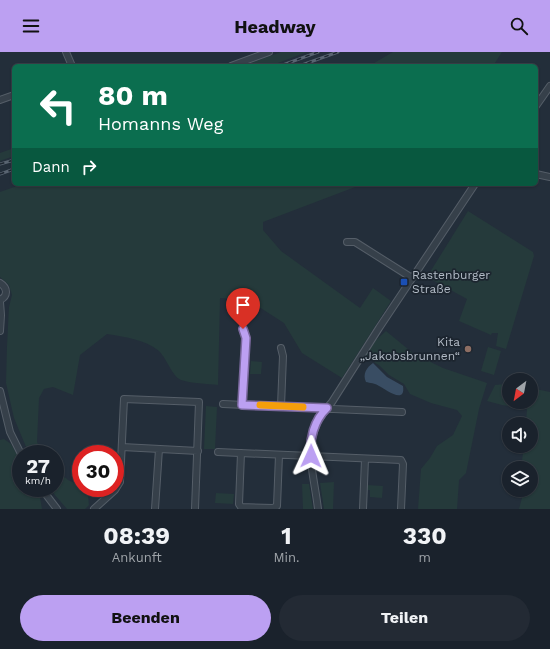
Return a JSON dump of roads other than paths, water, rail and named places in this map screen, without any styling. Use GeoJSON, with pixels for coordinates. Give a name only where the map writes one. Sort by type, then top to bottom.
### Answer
{"type":"FeatureCollection","features":[{"type":"Feature","properties":{"kind":"street"},"geometry":{"type":"LineString","coordinates":[[66,52],[71,64]]}},
{"type":"Feature","properties":{"kind":"street"},"geometry":{"type":"LineString","coordinates":[[236,64],[269,52]]}},
{"type":"Feature","properties":{"kind":"street"},"geometry":{"type":"LineString","coordinates":[[538,103],[550,86]]}},
{"type":"Feature","properties":{"kind":"street"},"geometry":{"type":"LineString","coordinates":[[0,100],[12,96]]}},
{"type":"Feature","properties":{"kind":"street"},"geometry":{"type":"LineString","coordinates":[[538,174],[550,177]]}},
{"type":"Feature","properties":{"kind":"street"},"geometry":{"type":"LineString","coordinates":[[318,509],[310,445],[317,422],[332,402],[371,340],[474,186]]}},
{"type":"Feature","properties":{"kind":"street"},"geometry":{"type":"LineString","coordinates":[[347,242],[355,242],[412,278]]}},
{"type":"Feature","properties":{"kind":"street"},"geometry":{"type":"LineString","coordinates":[[0,283],[5,287],[6,291],[5,296],[0,301],[0,331]]}},
{"type":"Feature","properties":{"kind":"street"},"geometry":{"type":"LineString","coordinates":[[242,405],[246,338],[243,329]]}},
{"type":"Feature","properties":{"kind":"street"},"geometry":{"type":"LineString","coordinates":[[281,348],[283,356],[281,406]]}},
{"type":"Feature","properties":{"kind":"street"},"geometry":{"type":"LineString","coordinates":[[0,391],[10,432],[16,445]]}},
{"type":"Feature","properties":{"kind":"street"},"geometry":{"type":"LineString","coordinates":[[122,445],[124,399],[199,402],[195,509]]}},
{"type":"Feature","properties":{"kind":"street"},"geometry":{"type":"LineString","coordinates":[[223,404],[402,412]]}},
{"type":"Feature","properties":{"kind":"street"},"geometry":{"type":"LineString","coordinates":[[124,447],[198,451]]}},
{"type":"Feature","properties":{"kind":"street"},"geometry":{"type":"LineString","coordinates":[[155,509],[159,449]]}},
{"type":"Feature","properties":{"kind":"street"},"geometry":{"type":"LineString","coordinates":[[218,452],[401,460],[403,462],[401,509]]}},
{"type":"Feature","properties":{"kind":"street"},"geometry":{"type":"LineString","coordinates":[[241,453],[238,504],[241,507],[274,508],[277,506],[279,455]]}},
{"type":"Feature","properties":{"kind":"street"},"geometry":{"type":"LineString","coordinates":[[363,509],[365,459]]}},
{"type":"Feature","properties":{"kind":"street"},"geometry":{"type":"LineString","coordinates":[[48,497],[57,509]]}},
{"type":"Feature","properties":{"kind":"street"},"geometry":{"type":"LineString","coordinates":[[94,509],[107,497]]}},
{"type":"Feature","properties":{"kind":"water"},"geometry":{"type":"Polygon","coordinates":[[[373,363],[387,377],[403,386],[403,392],[401,395],[394,394],[376,384],[366,382],[366,371],[373,363]]]}},
{"type":"Feature","properties":{"kind":"railway"},"geometry":{"type":"LineString","coordinates":[[285,64],[318,52]]}},
{"type":"Feature","properties":{"kind":"railway"},"geometry":{"type":"LineString","coordinates":[[305,64],[338,52]]}},
{"type":"Feature","properties":{"kind":"railway"},"geometry":{"type":"LineString","coordinates":[[0,164],[12,161]]}},
{"type":"Feature","properties":{"kind":"railway"},"geometry":{"type":"LineString","coordinates":[[0,174],[12,170]]}},
{"type":"Feature","properties":{"kind":"place","name":"Rastenburger Straße"},"geometry":{"type":"Point","coordinates":[404,282]}},
{"type":"Feature","properties":{"kind":"place","name":"Kita „Jakobsbrunnen“"},"geometry":{"type":"Point","coordinates":[468,349]}}]}
